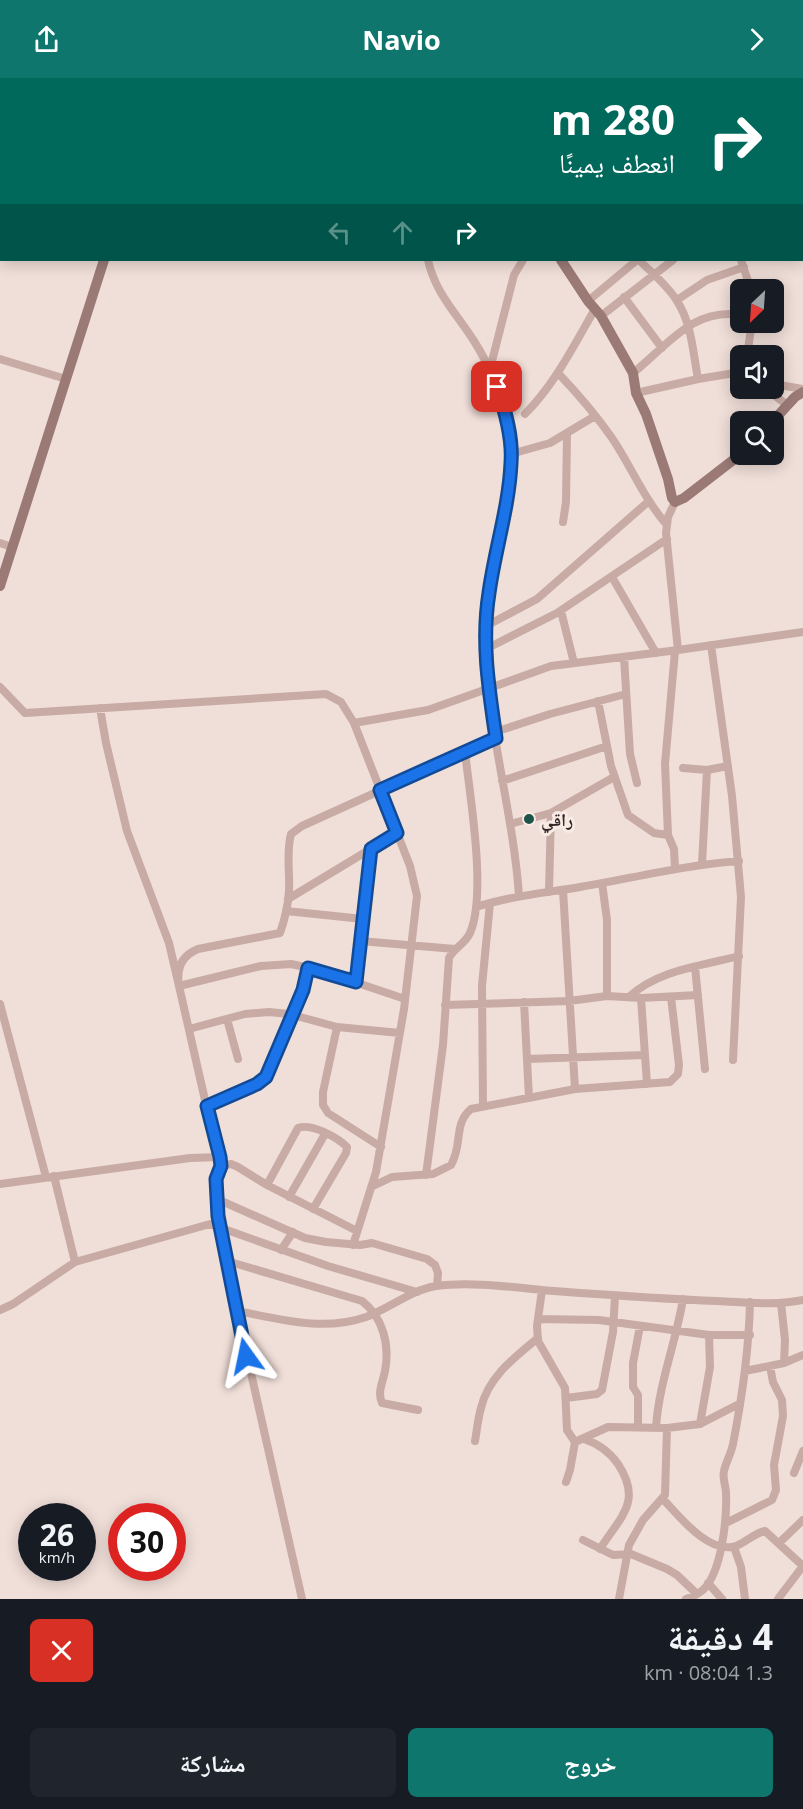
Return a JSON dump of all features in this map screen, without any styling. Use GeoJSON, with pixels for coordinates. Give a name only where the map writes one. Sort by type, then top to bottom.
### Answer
{"type":"FeatureCollection","features":[{"type":"Feature","properties":{"kind":"street"},"geometry":{"type":"LineString","coordinates":[[0,586],[104,261]]}},
{"type":"Feature","properties":{"kind":"street"},"geometry":{"type":"LineString","coordinates":[[428,261],[431,274],[445,302],[473,339],[490,369],[503,404],[511,454],[505,506],[488,595],[486,649],[488,689],[517,862],[519,896]]}},
{"type":"Feature","properties":{"kind":"street"},"geometry":{"type":"LineString","coordinates":[[490,369],[514,275],[522,261]]}},
{"type":"Feature","properties":{"kind":"street"},"geometry":{"type":"LineString","coordinates":[[563,261],[633,373],[636,393],[646,414],[675,502]]}},
{"type":"Feature","properties":{"kind":"street"},"geometry":{"type":"LineString","coordinates":[[525,414],[558,373],[594,309],[637,261]]}},
{"type":"Feature","properties":{"kind":"street"},"geometry":{"type":"LineString","coordinates":[[639,261],[677,300],[688,325],[698,379]]}},
{"type":"Feature","properties":{"kind":"street"},"geometry":{"type":"LineString","coordinates":[[594,309],[624,297],[672,261]]}},
{"type":"Feature","properties":{"kind":"street"},"geometry":{"type":"LineString","coordinates":[[677,300],[707,280],[742,263],[747,279]]}},
{"type":"Feature","properties":{"kind":"street"},"geometry":{"type":"LineString","coordinates":[[624,297],[662,348]]}},
{"type":"Feature","properties":{"kind":"street"},"geometry":{"type":"LineString","coordinates":[[633,373],[688,325],[717,314],[730,315]]}},
{"type":"Feature","properties":{"kind":"street"},"geometry":{"type":"LineString","coordinates":[[0,359],[66,380]]}},
{"type":"Feature","properties":{"kind":"street"},"geometry":{"type":"LineString","coordinates":[[558,373],[576,391],[612,438],[653,510],[667,525]]}},
{"type":"Feature","properties":{"kind":"street"},"geometry":{"type":"LineString","coordinates":[[636,393],[730,374]]}},
{"type":"Feature","properties":{"kind":"street"},"geometry":{"type":"LineString","coordinates":[[784,386],[803,390]]}},
{"type":"Feature","properties":{"kind":"street"},"geometry":{"type":"LineString","coordinates":[[782,411],[803,390]]}},
{"type":"Feature","properties":{"kind":"street"},"geometry":{"type":"LineString","coordinates":[[779,399],[787,405]]}},
{"type":"Feature","properties":{"kind":"street"},"geometry":{"type":"LineString","coordinates":[[511,454],[550,443],[595,416]]}},
{"type":"Feature","properties":{"kind":"street"},"geometry":{"type":"LineString","coordinates":[[563,522],[566,502],[567,433]]}},
{"type":"Feature","properties":{"kind":"street"},"geometry":{"type":"LineString","coordinates":[[675,868],[674,849],[668,835],[665,764],[676,651],[667,525],[675,502],[684,498],[730,462]]}},
{"type":"Feature","properties":{"kind":"street"},"geometry":{"type":"LineString","coordinates":[[486,626],[537,598],[649,501]]}},
{"type":"Feature","properties":{"kind":"street"},"geometry":{"type":"LineString","coordinates":[[486,649],[561,610],[667,540]]}},
{"type":"Feature","properties":{"kind":"street"},"geometry":{"type":"LineString","coordinates":[[0,543],[12,547]]}},
{"type":"Feature","properties":{"kind":"street"},"geometry":{"type":"LineString","coordinates":[[612,577],[656,653]]}},
{"type":"Feature","properties":{"kind":"street"},"geometry":{"type":"LineString","coordinates":[[561,610],[574,663]]}},
{"type":"Feature","properties":{"kind":"street"},"geometry":{"type":"LineString","coordinates":[[354,723],[428,710],[551,666],[676,651],[803,632]]}},
{"type":"Feature","properties":{"kind":"street"},"geometry":{"type":"LineString","coordinates":[[711,645],[728,766],[741,897],[733,1060]]}},
{"type":"Feature","properties":{"kind":"street"},"geometry":{"type":"LineString","coordinates":[[624,657],[630,754],[637,783]]}},
{"type":"Feature","properties":{"kind":"street"},"geometry":{"type":"LineString","coordinates":[[0,687],[25,713],[326,694],[340,702],[354,723],[410,866],[417,896],[405,999],[381,1147],[373,1186],[353,1245]]}},
{"type":"Feature","properties":{"kind":"street"},"geometry":{"type":"LineString","coordinates":[[179,986],[179,969],[182,961],[190,952],[280,933],[288,899],[288,850],[291,834],[302,826],[465,752],[496,735],[550,714],[627,694]]}},
{"type":"Feature","properties":{"kind":"street"},"geometry":{"type":"LineString","coordinates":[[598,701],[614,777],[628,816],[654,832],[668,835]]}},
{"type":"Feature","properties":{"kind":"street"},"geometry":{"type":"LineString","coordinates":[[100,708],[127,831],[169,942],[220,1157],[221,1166],[216,1179],[226,1261],[302,1599]]}},
{"type":"Feature","properties":{"kind":"street"},"geometry":{"type":"LineString","coordinates":[[502,781],[607,746]]}},
{"type":"Feature","properties":{"kind":"street"},"geometry":{"type":"LineString","coordinates":[[426,1175],[443,1045],[449,958],[470,933],[476,907],[475,849],[465,752]]}},
{"type":"Feature","properties":{"kind":"street"},"geometry":{"type":"LineString","coordinates":[[683,768],[707,770],[728,766]]}},
{"type":"Feature","properties":{"kind":"street"},"geometry":{"type":"LineString","coordinates":[[702,864],[707,770]]}},
{"type":"Feature","properties":{"kind":"street"},"geometry":{"type":"LineString","coordinates":[[510,824],[551,813],[614,777]]}},
{"type":"Feature","properties":{"kind":"street"},"geometry":{"type":"LineString","coordinates":[[549,892],[551,813]]}},
{"type":"Feature","properties":{"kind":"street"},"geometry":{"type":"LineString","coordinates":[[288,899],[397,833]]}},
{"type":"Feature","properties":{"kind":"street"},"geometry":{"type":"LineString","coordinates":[[356,982],[371,849]]}},
{"type":"Feature","properties":{"kind":"street"},"geometry":{"type":"LineString","coordinates":[[476,907],[519,896],[602,883],[675,868],[739,861]]}},
{"type":"Feature","properties":{"kind":"street"},"geometry":{"type":"LineString","coordinates":[[602,883],[607,920],[608,996]]}},
{"type":"Feature","properties":{"kind":"street"},"geometry":{"type":"LineString","coordinates":[[563,890],[575,1089]]}},
{"type":"Feature","properties":{"kind":"street"},"geometry":{"type":"LineString","coordinates":[[483,1106],[482,986],[490,903]]}},
{"type":"Feature","properties":{"kind":"street"},"geometry":{"type":"LineString","coordinates":[[286,911],[363,919]]}},
{"type":"Feature","properties":{"kind":"street"},"geometry":{"type":"LineString","coordinates":[[360,941],[455,949]]}},
{"type":"Feature","properties":{"kind":"street"},"geometry":{"type":"LineString","coordinates":[[629,997],[642,985],[662,976],[739,956]]}},
{"type":"Feature","properties":{"kind":"street"},"geometry":{"type":"LineString","coordinates":[[179,986],[261,966],[291,964],[356,982],[405,999]]}},
{"type":"Feature","properties":{"kind":"street"},"geometry":{"type":"LineString","coordinates":[[695,967],[705,1069]]}},
{"type":"Feature","properties":{"kind":"street"},"geometry":{"type":"LineString","coordinates":[[207,1106],[257,1084],[266,1077],[303,990],[308,968]]}},
{"type":"Feature","properties":{"kind":"street"},"geometry":{"type":"LineString","coordinates":[[445,1005],[570,1000],[608,996],[641,998],[698,995]]}},
{"type":"Feature","properties":{"kind":"street"},"geometry":{"type":"LineString","coordinates":[[373,1186],[392,1178],[433,1174],[452,1165],[456,1158],[460,1124],[464,1115],[471,1109],[575,1089],[670,1082],[678,1074],[679,1065],[670,996]]}},
{"type":"Feature","properties":{"kind":"street"},"geometry":{"type":"LineString","coordinates":[[641,998],[647,1084]]}},
{"type":"Feature","properties":{"kind":"street"},"geometry":{"type":"LineString","coordinates":[[525,1002],[529,1098]]}},
{"type":"Feature","properties":{"kind":"street"},"geometry":{"type":"LineString","coordinates":[[0,1004],[75,1262]]}},
{"type":"Feature","properties":{"kind":"street"},"geometry":{"type":"LineString","coordinates":[[189,1029],[245,1014],[268,1012],[292,1015],[337,1027],[400,1033]]}},
{"type":"Feature","properties":{"kind":"street"},"geometry":{"type":"LineString","coordinates":[[226,1019],[238,1059]]}},
{"type":"Feature","properties":{"kind":"street"},"geometry":{"type":"LineString","coordinates":[[337,1027],[323,1092],[323,1105],[328,1113],[381,1147]]}},
{"type":"Feature","properties":{"kind":"street"},"geometry":{"type":"LineString","coordinates":[[527,1059],[645,1055]]}},
{"type":"Feature","properties":{"kind":"street"},"geometry":{"type":"LineString","coordinates":[[267,1185],[298,1128],[308,1127],[340,1141],[347,1147],[346,1153],[313,1209]]}},
{"type":"Feature","properties":{"kind":"street"},"geometry":{"type":"LineString","coordinates":[[289,1197],[325,1134]]}},
{"type":"Feature","properties":{"kind":"street"},"geometry":{"type":"LineString","coordinates":[[0,1184],[190,1158],[220,1157]]}},
{"type":"Feature","properties":{"kind":"street"},"geometry":{"type":"LineString","coordinates":[[221,1166],[231,1164],[289,1197],[357,1231]]}},
{"type":"Feature","properties":{"kind":"street"},"geometry":{"type":"LineString","coordinates":[[218,1199],[305,1238],[353,1245],[372,1243],[427,1259],[435,1265],[437,1286]]}},
{"type":"Feature","properties":{"kind":"street"},"geometry":{"type":"LineString","coordinates":[[0,1310],[75,1262],[210,1224],[328,1266],[417,1292]]}},
{"type":"Feature","properties":{"kind":"street"},"geometry":{"type":"LineString","coordinates":[[281,1250],[293,1232]]}},
{"type":"Feature","properties":{"kind":"street"},"geometry":{"type":"LineString","coordinates":[[226,1261],[362,1301],[375,1313],[382,1326],[387,1347],[386,1368],[379,1396],[382,1403],[418,1410]]}},
{"type":"Feature","properties":{"kind":"street"},"geometry":{"type":"LineString","coordinates":[[237,1311],[309,1324],[340,1324],[375,1313],[417,1292],[437,1286],[486,1285],[615,1296],[781,1304],[803,1300]]}},
{"type":"Feature","properties":{"kind":"street"},"geometry":{"type":"LineString","coordinates":[[542,1290],[538,1338],[562,1380],[566,1398],[567,1430],[579,1441],[597,1444],[608,1452],[629,1484],[625,1511],[600,1549]]}},
{"type":"Feature","properties":{"kind":"street"},"geometry":{"type":"LineString","coordinates":[[566,1398],[597,1394],[602,1390],[614,1322],[615,1296]]}},
{"type":"Feature","properties":{"kind":"street"},"geometry":{"type":"LineString","coordinates":[[656,1427],[664,1378],[677,1332],[683,1299]]}},
{"type":"Feature","properties":{"kind":"street"},"geometry":{"type":"LineString","coordinates":[[686,1599],[697,1594],[708,1583],[722,1547],[726,1523],[723,1474],[733,1443],[745,1371],[750,1335],[750,1302]]}},
{"type":"Feature","properties":{"kind":"street"},"geometry":{"type":"LineString","coordinates":[[781,1304],[785,1340],[784,1363]]}},
{"type":"Feature","properties":{"kind":"street"},"geometry":{"type":"LineString","coordinates":[[538,1319],[614,1322],[710,1335],[750,1335]]}},
{"type":"Feature","properties":{"kind":"street"},"geometry":{"type":"LineString","coordinates":[[638,1426],[639,1395],[633,1387],[633,1364],[640,1326]]}},
{"type":"Feature","properties":{"kind":"street"},"geometry":{"type":"LineString","coordinates":[[700,1424],[710,1367],[710,1335]]}},
{"type":"Feature","properties":{"kind":"street"},"geometry":{"type":"LineString","coordinates":[[475,1441],[481,1406],[492,1383],[506,1364],[538,1338]]}},
{"type":"Feature","properties":{"kind":"street"},"geometry":{"type":"LineString","coordinates":[[745,1371],[784,1363],[803,1355]]}},
{"type":"Feature","properties":{"kind":"street"},"geometry":{"type":"LineString","coordinates":[[726,1523],[772,1500],[776,1490],[774,1465],[783,1416],[782,1400],[773,1382],[770,1366]]}},
{"type":"Feature","properties":{"kind":"street"},"geometry":{"type":"LineString","coordinates":[[566,1482],[579,1441],[608,1427],[667,1428],[700,1424],[739,1404]]}},
{"type":"Feature","properties":{"kind":"street"},"geometry":{"type":"LineString","coordinates":[[619,1599],[630,1543],[643,1520],[663,1499],[666,1490],[667,1428]]}},
{"type":"Feature","properties":{"kind":"street"},"geometry":{"type":"LineString","coordinates":[[794,1473],[803,1450]]}},
{"type":"Feature","properties":{"kind":"street"},"geometry":{"type":"LineString","coordinates":[[663,1499],[713,1545],[734,1546],[763,1531],[768,1532],[803,1566],[778,1599]]}},
{"type":"Feature","properties":{"kind":"street"},"geometry":{"type":"LineString","coordinates":[[779,1544],[803,1520]]}},
{"type":"Feature","properties":{"kind":"street"},"geometry":{"type":"LineString","coordinates":[[583,1540],[616,1555],[628,1554],[675,1573],[697,1594]]}},
{"type":"Feature","properties":{"kind":"street"},"geometry":{"type":"LineString","coordinates":[[734,1546],[741,1567],[745,1599]]}},
{"type":"Feature","properties":{"kind":"street"},"geometry":{"type":"LineString","coordinates":[[708,1583],[722,1599]]}},
{"type":"Feature","properties":{"kind":"place","name":"راقي"},"geometry":{"type":"Point","coordinates":[529,819]}},
{"type":"Feature","properties":{"kind":"route"},"geometry":{"type":"LineString","coordinates":[[246,1356],[218,1216],[216,1179],[221,1166],[207,1106],[257,1084],[266,1077],[303,990],[308,968],[356,982],[371,849],[397,833],[380,790],[496,738],[488,689],[486,629],[488,595],[511,462],[510,440],[497,387]]}}]}
